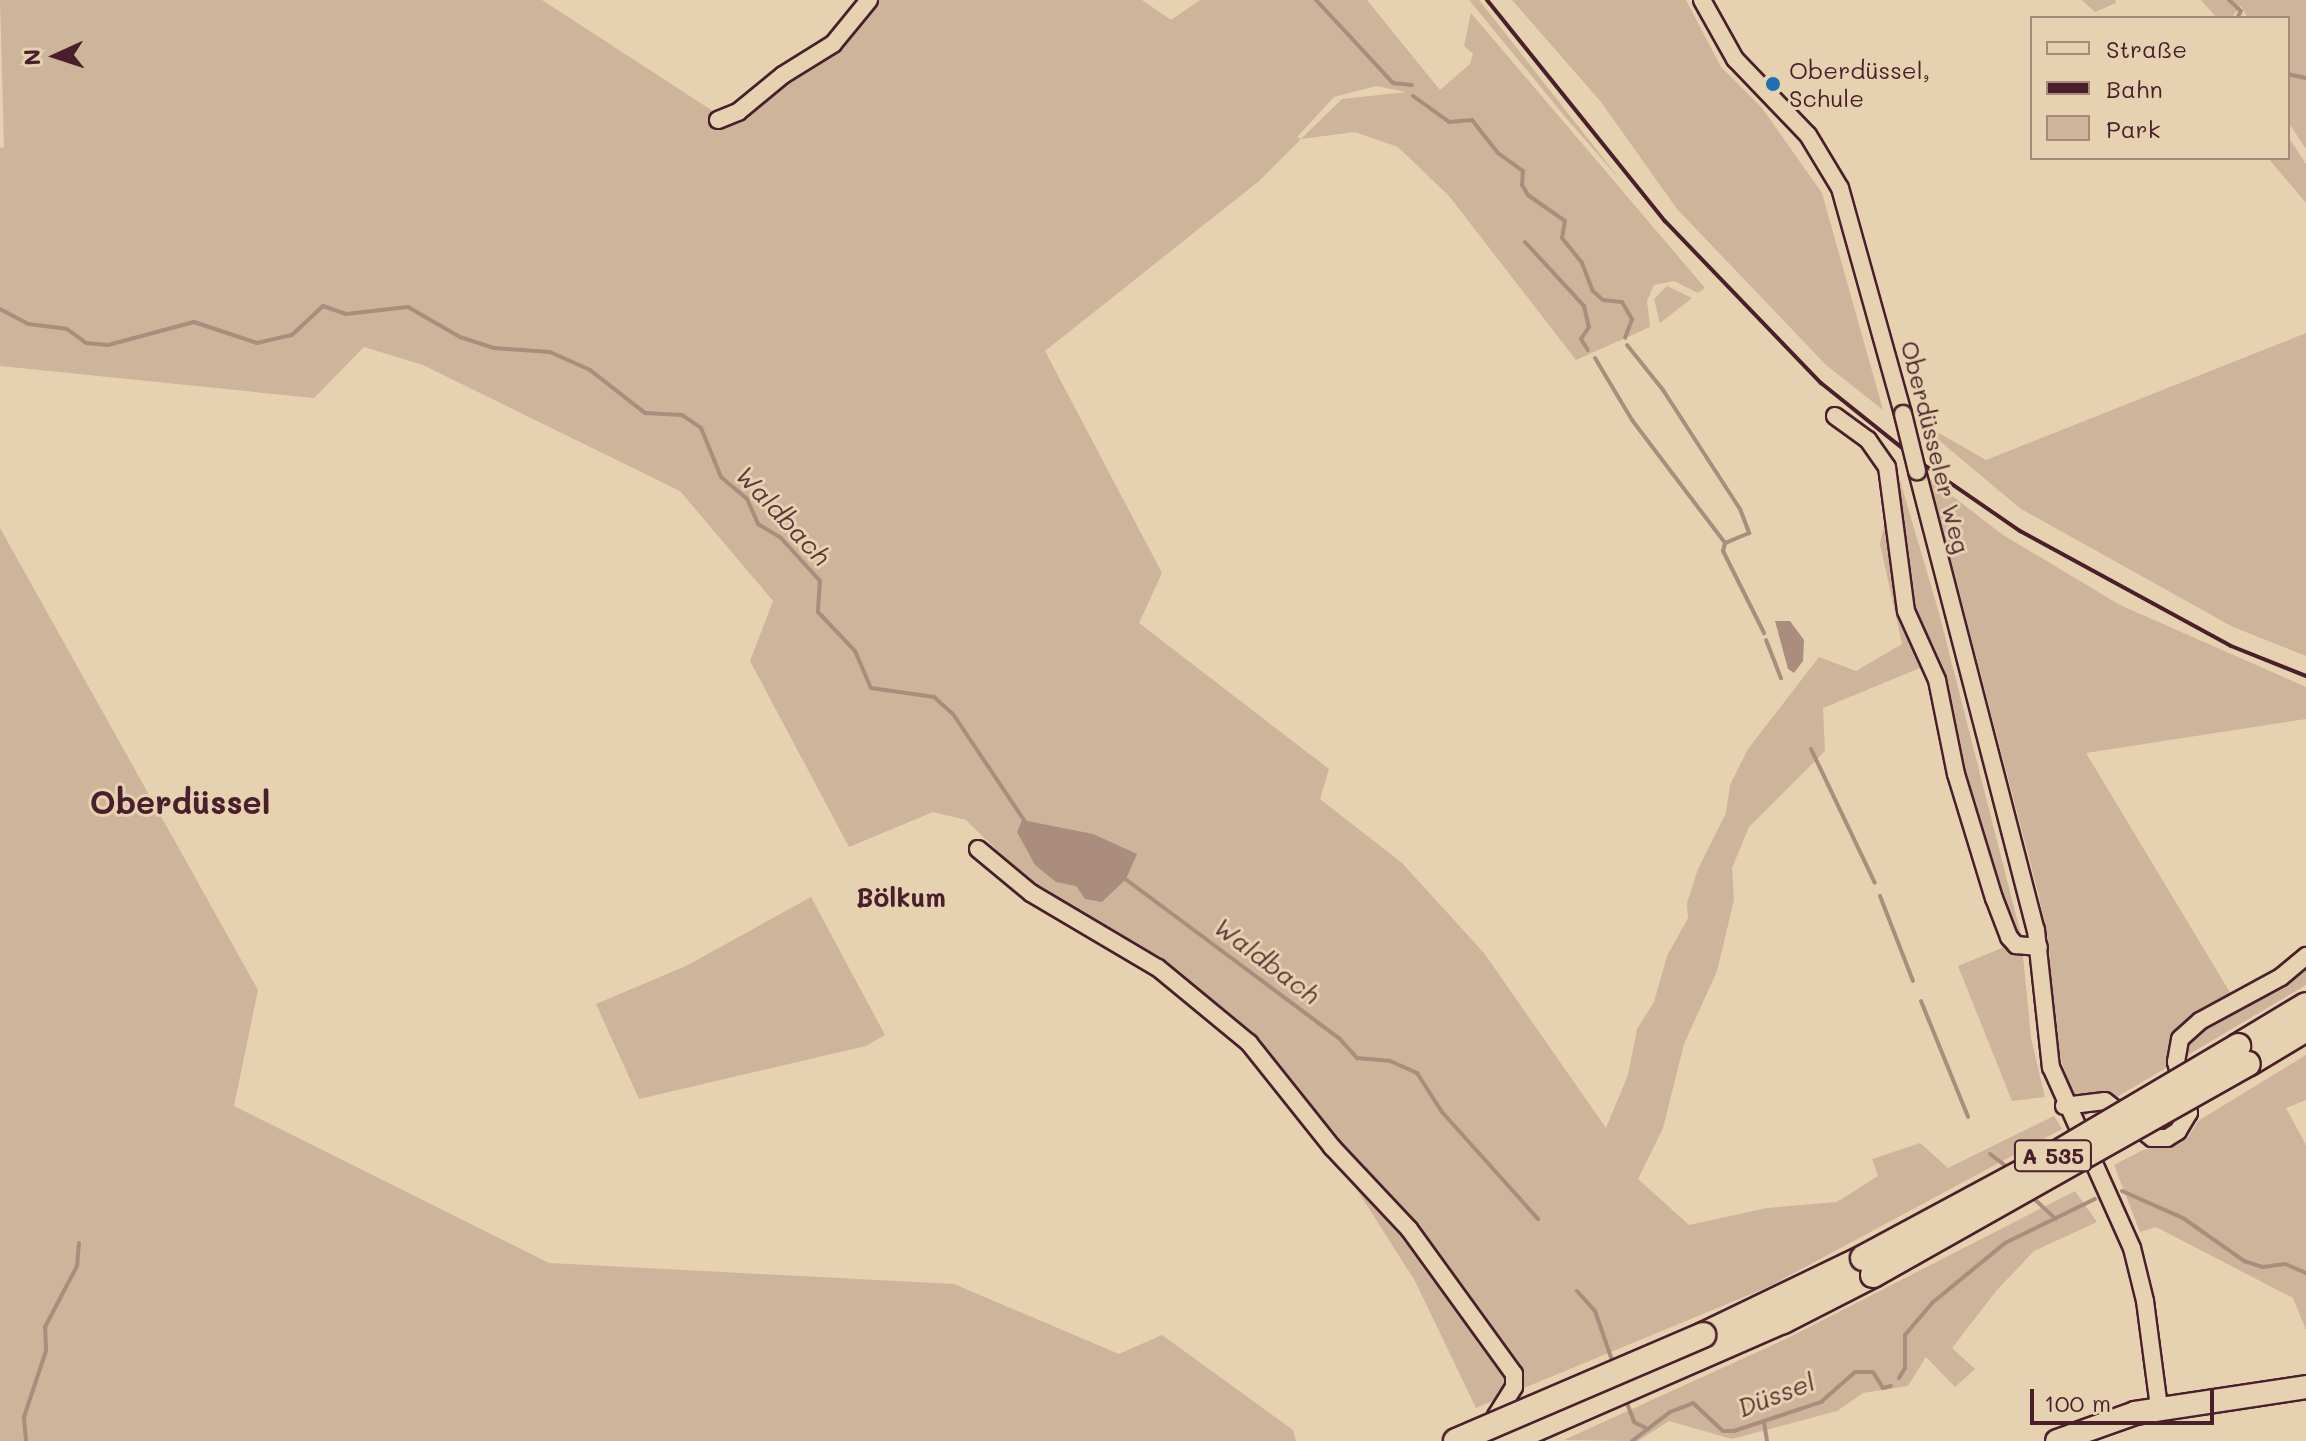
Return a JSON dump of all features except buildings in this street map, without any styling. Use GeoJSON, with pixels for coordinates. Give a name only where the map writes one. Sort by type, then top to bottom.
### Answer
{"type":"FeatureCollection","features":[{"type":"Feature","properties":{"kind":"highway","name":"A 535"},"geometry":{"type":"LineString","coordinates":[[2243,1055],[2306,1005]]}},
{"type":"Feature","properties":{"kind":"highway","name":"A 535"},"geometry":{"type":"LineString","coordinates":[[1508,1441],[1868,1266],[2054,1155],[2243,1055],[2306,1029]]}},
{"type":"Feature","properties":{"kind":"highway","name":"A 535"},"geometry":{"type":"LineString","coordinates":[[1456,1441],[1707,1344]]}},
{"type":"Feature","properties":{"kind":"main road"},"geometry":{"type":"LineString","coordinates":[[2057,1441],[2159,1408],[2306,1387]]}},
{"type":"Feature","properties":{"kind":"street"},"geometry":{"type":"LineString","coordinates":[[718,120],[738,112],[783,75],[833,44],[869,0]]}},
{"type":"Feature","properties":{"kind":"street","name":"Oberdüsseler Weg"},"geometry":{"type":"LineString","coordinates":[[1702,0],[1735,59],[1808,135],[1840,188],[1903,414],[2039,947],[2042,1023],[2064,1106],[2132,1248],[2145,1301],[2159,1408]]}},
{"type":"Feature","properties":{"kind":"street"},"geometry":{"type":"LineString","coordinates":[[1835,416],[1868,440],[1884,461],[1906,611],[1937,680],[1956,774],[1994,898],[2009,937],[2016,945],[2039,947]]}},
{"type":"Feature","properties":{"kind":"street"},"geometry":{"type":"LineString","coordinates":[[978,849],[1031,893],[1158,968],[1255,1050],[1332,1147],[1409,1229],[1514,1374],[1514,1387],[1496,1416],[1496,1441]]}},
{"type":"Feature","properties":{"kind":"street"},"geometry":{"type":"LineString","coordinates":[[2064,1106],[2112,1103],[2152,1138],[2167,1138],[2184,1127],[2189,1113],[2176,1062],[2180,1039],[2200,1021],[2281,977],[2306,956]]}},
{"type":"Feature","properties":{"kind":"green space"},"geometry":{"type":"Polygon","coordinates":[[[0,0],[542,0],[722,117],[833,40],[865,0],[1142,0],[1171,20],[1200,0],[1367,0],[1440,90],[1470,64],[1473,54],[1464,46],[1471,13],[1705,288],[1698,293],[1674,281],[1654,285],[1647,301],[1650,327],[1576,360],[1449,196],[1398,147],[1355,132],[1301,139],[1259,181],[1045,351],[1162,573],[1139,623],[1329,769],[1320,799],[1402,863],[1484,953],[1606,1128],[1628,1075],[1637,1029],[1654,1002],[1667,956],[1688,918],[1687,903],[1698,869],[1726,813],[1730,785],[1748,749],[1819,657],[1856,671],[1902,644],[1880,544],[1896,467],[1939,613],[2021,935],[2031,1038],[2045,1097],[2012,1101],[1958,966],[2002,948],[1937,661],[1823,708],[1825,751],[1749,827],[1732,868],[1734,900],[1717,971],[1684,1044],[1663,1128],[1638,1179],[1689,1225],[1767,1208],[1837,1202],[1878,1176],[1872,1159],[1920,1143],[1948,1168],[2054,1116],[2062,1129],[1768,1287],[1476,1408],[1415,1281],[1270,1053],[1159,956],[1087,921],[1075,927],[966,820],[933,812],[849,847],[750,661],[773,601],[680,491],[423,365],[364,347],[314,398],[0,366],[0,148],[4,147],[0,0]],[[1376,86],[1334,97],[1297,137],[1301,139],[1342,99],[1406,92],[1376,86]]]}},
{"type":"Feature","properties":{"kind":"green space"},"geometry":{"type":"Polygon","coordinates":[[[1469,0],[1479,0],[1622,182],[1567,119],[1469,0]]]}},
{"type":"Feature","properties":{"kind":"green space"},"geometry":{"type":"Polygon","coordinates":[[[1512,0],[1686,0],[1721,67],[1762,108],[1822,193],[1883,410],[1826,365],[1677,209],[1601,102],[1512,0]]]}},
{"type":"Feature","properties":{"kind":"green space"},"geometry":{"type":"Polygon","coordinates":[[[2082,0],[2115,0],[2116,3],[2095,12],[2082,0]]]}},
{"type":"Feature","properties":{"kind":"green space"},"geometry":{"type":"Polygon","coordinates":[[[2201,0],[2306,0],[2306,149],[2290,125],[2290,16],[2247,16],[2241,6],[2233,16],[2215,16],[2201,0]]]}},
{"type":"Feature","properties":{"kind":"green space"},"geometry":{"type":"Polygon","coordinates":[[[2290,139],[2306,164],[2306,203],[2270,160],[2290,160],[2290,139]]]}},
{"type":"Feature","properties":{"kind":"green space"},"geometry":{"type":"Polygon","coordinates":[[[1667,286],[1692,298],[1660,323],[1654,299],[1667,286]]]}},
{"type":"Feature","properties":{"kind":"green space"},"geometry":{"type":"Polygon","coordinates":[[[2306,333],[2306,656],[2233,627],[2021,509],[1911,417],[1986,460],[2306,333]]]}},
{"type":"Feature","properties":{"kind":"green space"},"geometry":{"type":"Polygon","coordinates":[[[1929,478],[2003,535],[2120,605],[2306,687],[2306,719],[2086,753],[2234,999],[2185,1038],[2306,960],[2306,985],[2078,1120],[2053,1030],[2049,944],[2038,892],[1929,478]]]}},
{"type":"Feature","properties":{"kind":"green space"},"geometry":{"type":"Polygon","coordinates":[[[0,528],[258,990],[234,1106],[549,1263],[954,1284],[1119,1354],[1162,1335],[1293,1430],[1296,1441],[0,1441],[0,528]]]}},
{"type":"Feature","properties":{"kind":"green space"},"geometry":{"type":"Polygon","coordinates":[[[811,897],[885,1035],[866,1046],[639,1099],[596,1004],[686,966],[811,897]]]}},
{"type":"Feature","properties":{"kind":"green space"},"geometry":{"type":"Polygon","coordinates":[[[2306,1055],[2306,1100],[2286,1108],[2306,1145],[2306,1330],[2293,1298],[2156,1227],[2140,1232],[2114,1165],[2143,1150],[2187,1139],[2198,1121],[2306,1055]]]}},
{"type":"Feature","properties":{"kind":"green space"},"geometry":{"type":"Polygon","coordinates":[[[2075,1191],[2097,1222],[2034,1251],[1997,1290],[1952,1348],[1975,1369],[1955,1387],[1926,1357],[1908,1386],[1863,1393],[1837,1411],[1732,1439],[1669,1421],[1638,1441],[1564,1440],[1788,1338],[2075,1191]]]}},
{"type":"Feature","properties":{"kind":"shaded area"},"geometry":{"type":"Polygon","coordinates":[[[1775,621],[1790,621],[1804,640],[1803,661],[1794,673],[1788,669],[1775,621]]]}},
{"type":"Feature","properties":{"kind":"shaded area"},"geometry":{"type":"Polygon","coordinates":[[[1022,820],[1093,834],[1137,854],[1126,879],[1102,902],[1085,899],[1076,886],[1056,882],[1035,865],[1017,832],[1022,820]]]}},
{"type":"Feature","properties":{"kind":"waterway"},"geometry":{"type":"LineString","coordinates":[[1316,0],[1393,83],[1412,85]]}},
{"type":"Feature","properties":{"kind":"waterway"},"geometry":{"type":"LineString","coordinates":[[2229,0],[2241,11],[2238,16]]}},
{"type":"Feature","properties":{"kind":"waterway"},"geometry":{"type":"LineString","coordinates":[[2290,74],[2306,78]]}},
{"type":"Feature","properties":{"kind":"waterway"},"geometry":{"type":"LineString","coordinates":[[1413,96],[1449,122],[1472,120],[1498,153],[1523,171],[1522,185],[1528,195],[1565,221],[1562,238],[1582,263],[1593,291],[1603,300],[1622,302],[1632,319],[1625,338]]}},
{"type":"Feature","properties":{"kind":"waterway"},"geometry":{"type":"LineString","coordinates":[[1525,242],[1584,306],[1589,327],[1581,339],[1588,350]]}},
{"type":"Feature","properties":{"kind":"waterway","name":"Waldbach"},"geometry":{"type":"LineString","coordinates":[[0,309],[28,324],[67,329],[86,343],[108,345],[194,322],[257,343],[292,335],[323,306],[346,314],[408,307],[460,337],[494,348],[550,352],[590,370],[645,413],[682,415],[701,428],[721,477],[747,499],[758,524],[781,538],[820,581],[818,612],[855,651],[871,688],[934,697],[953,714],[1026,823]]}},
{"type":"Feature","properties":{"kind":"waterway"},"geometry":{"type":"LineString","coordinates":[[1627,345],[1663,390],[1740,509],[1749,533],[1725,543]]}},
{"type":"Feature","properties":{"kind":"waterway"},"geometry":{"type":"LineString","coordinates":[[1595,358],[1632,420],[1725,543]]}},
{"type":"Feature","properties":{"kind":"waterway"},"geometry":{"type":"LineString","coordinates":[[1725,543],[1723,551],[1764,633]]}},
{"type":"Feature","properties":{"kind":"waterway"},"geometry":{"type":"LineString","coordinates":[[1766,640],[1781,678]]}},
{"type":"Feature","properties":{"kind":"waterway"},"geometry":{"type":"LineString","coordinates":[[1811,749],[1875,883]]}},
{"type":"Feature","properties":{"kind":"waterway","name":"Waldbach"},"geometry":{"type":"LineString","coordinates":[[1124,878],[1339,1038],[1357,1058],[1390,1061],[1417,1073],[1442,1112],[1538,1219]]}},
{"type":"Feature","properties":{"kind":"waterway"},"geometry":{"type":"LineString","coordinates":[[1880,896],[1913,981]]}},
{"type":"Feature","properties":{"kind":"waterway"},"geometry":{"type":"LineString","coordinates":[[1921,1001],[1968,1117]]}},
{"type":"Feature","properties":{"kind":"waterway"},"geometry":{"type":"LineString","coordinates":[[1990,1154],[2010,1169]]}},
{"type":"Feature","properties":{"kind":"waterway","name":"Düssel"},"geometry":{"type":"LineString","coordinates":[[2122,1191],[2183,1218],[2244,1261],[2263,1267],[2285,1264],[2306,1273]]}},
{"type":"Feature","properties":{"kind":"waterway"},"geometry":{"type":"LineString","coordinates":[[2030,1195],[2056,1219]]}},
{"type":"Feature","properties":{"kind":"waterway","name":"Düssel"},"geometry":{"type":"LineString","coordinates":[[1899,1378],[1905,1368],[1905,1335],[1932,1303],[2005,1243],[2095,1199]]}},
{"type":"Feature","properties":{"kind":"waterway"},"geometry":{"type":"LineString","coordinates":[[26,1441],[24,1417],[46,1351],[45,1327],[77,1266],[79,1243]]}},
{"type":"Feature","properties":{"kind":"waterway","name":"Waldbach"},"geometry":{"type":"LineString","coordinates":[[1577,1291],[1595,1311],[1613,1363]]}},
{"type":"Feature","properties":{"kind":"waterway","name":"Düssel"},"geometry":{"type":"LineString","coordinates":[[1632,1441],[1670,1412],[1693,1403],[1723,1431],[1734,1431],[1821,1402],[1855,1372],[1873,1372],[1883,1388],[1891,1386]]}},
{"type":"Feature","properties":{"kind":"waterway","name":"Waldbach"},"geometry":{"type":"LineString","coordinates":[[1625,1398],[1634,1422],[1648,1429]]}},
{"type":"Feature","properties":{"kind":"waterway"},"geometry":{"type":"LineString","coordinates":[[1764,1422],[1767,1441]]}},
{"type":"Feature","properties":{"kind":"railway"},"geometry":{"type":"LineString","coordinates":[[1487,0],[1665,221],[1821,383],[1917,460],[2020,531],[2231,646],[2306,676]]}},
{"type":"Feature","properties":{"kind":"place","name":"Oberdüssel, Schule"},"geometry":{"type":"Point","coordinates":[1773,84]}},
{"type":"Feature","properties":{"kind":"district","name":"Oberdüssel"},"geometry":{"type":"Point","coordinates":[180,801]}},
{"type":"Feature","properties":{"kind":"district","name":"Bölkum"},"geometry":{"type":"Point","coordinates":[901,898]}}]}
